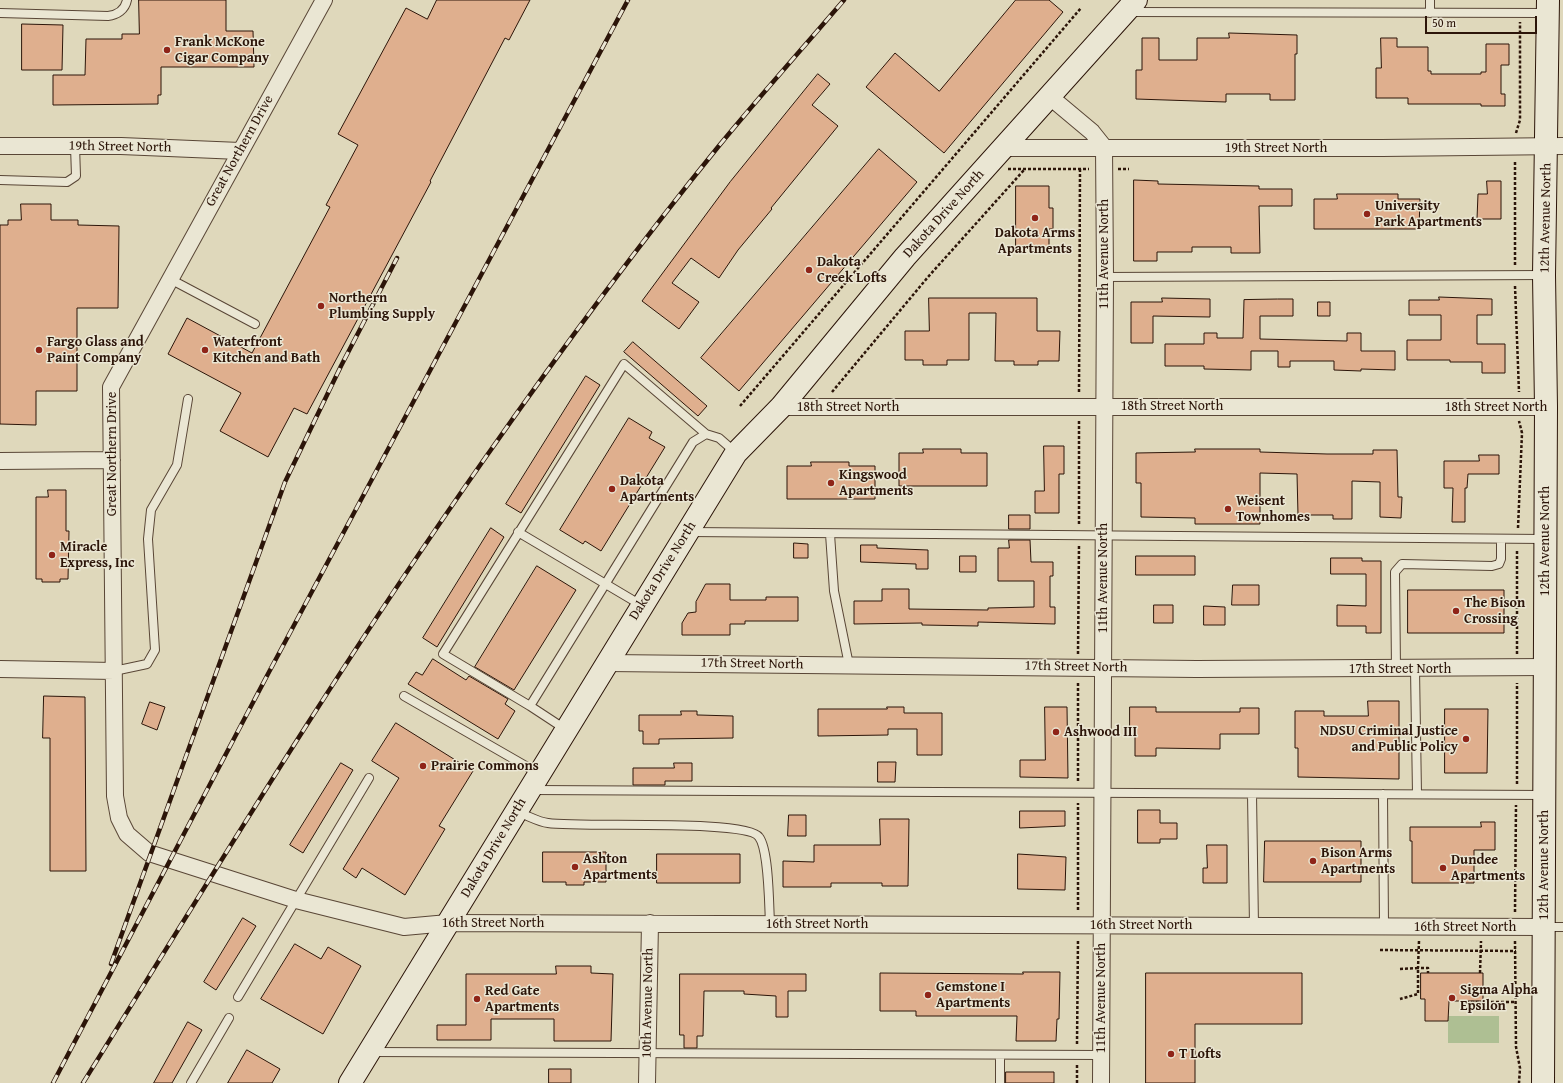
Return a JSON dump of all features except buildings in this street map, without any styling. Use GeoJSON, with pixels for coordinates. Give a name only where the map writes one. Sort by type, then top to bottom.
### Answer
{"type":"FeatureCollection","features":[{"type":"Feature","properties":{"kind":"street","name":"Great Northern Drive"},"geometry":{"type":"LineString","coordinates":[[119,818],[115,796],[111,387],[324,0]]}},
{"type":"Feature","properties":{"kind":"street","name":"Dakota Drive North"},"geometry":{"type":"LineString","coordinates":[[350,1083],[686,532],[736,453],[781,407],[886,279],[1005,148],[1049,96],[1133,3]]}},
{"type":"Feature","properties":{"kind":"street","name":"12th Avenue North"},"geometry":{"type":"LineString","coordinates":[[1542,1083],[1553,927],[1544,795],[1545,539],[1554,407],[1544,275],[1555,146],[1548,7]]}},
{"type":"Feature","properties":{"kind":"street"},"geometry":{"type":"LineString","coordinates":[[1049,96],[1092,132],[1104,147]]}},
{"type":"Feature","properties":{"kind":"street","name":"19th Street North"},"geometry":{"type":"LineString","coordinates":[[0,146],[120,146],[240,151]]}},
{"type":"Feature","properties":{"kind":"street","name":"19th Street North"},"geometry":{"type":"LineString","coordinates":[[1005,148],[1382,148],[1555,146]]}},
{"type":"Feature","properties":{"kind":"street","name":"11th Avenue North"},"geometry":{"type":"LineString","coordinates":[[1101,1083],[1103,406],[1105,276],[1104,147]]}},
{"type":"Feature","properties":{"kind":"street","name":"18th Street North"},"geometry":{"type":"LineString","coordinates":[[781,407],[1554,407]]}},
{"type":"Feature","properties":{"kind":"street"},"geometry":{"type":"LineString","coordinates":[[0,461],[112,460]]}},
{"type":"Feature","properties":{"kind":"street","name":"17th Street North"},"geometry":{"type":"LineString","coordinates":[[607,663],[1396,669],[1517,666],[1544,667]]}},
{"type":"Feature","properties":{"kind":"street"},"geometry":{"type":"LineString","coordinates":[[0,669],[114,671]]}},
{"type":"Feature","properties":{"kind":"street","name":"16th Street North"},"geometry":{"type":"LineString","coordinates":[[119,818],[126,834],[149,854],[296,900],[404,927],[448,923],[1553,927]]}},
{"type":"Feature","properties":{"kind":"street","name":"10th Avenue North"},"geometry":{"type":"LineString","coordinates":[[647,1083],[650,923]]}},
{"type":"Feature","properties":{"kind":"lane"},"geometry":{"type":"LineString","coordinates":[[0,13],[108,16],[116,15],[127,0]]}},
{"type":"Feature","properties":{"kind":"lane"},"geometry":{"type":"LineString","coordinates":[[1430,0],[1430,13]]}},
{"type":"Feature","properties":{"kind":"lane"},"geometry":{"type":"LineString","coordinates":[[1133,3],[1430,13],[1548,7]]}},
{"type":"Feature","properties":{"kind":"lane"},"geometry":{"type":"LineString","coordinates":[[0,180],[66,182],[76,176],[75,146]]}},
{"type":"Feature","properties":{"kind":"lane"},"geometry":{"type":"LineString","coordinates":[[1105,276],[1544,275]]}},
{"type":"Feature","properties":{"kind":"lane"},"geometry":{"type":"LineString","coordinates":[[170,279],[255,324]]}},
{"type":"Feature","properties":{"kind":"lane"},"geometry":{"type":"LineString","coordinates":[[566,730],[530,706],[443,654],[624,364],[706,434],[719,438],[736,453]]}},
{"type":"Feature","properties":{"kind":"lane"},"geometry":{"type":"LineString","coordinates":[[114,671],[147,664],[155,650],[148,539],[150,510],[177,465],[188,399]]}},
{"type":"Feature","properties":{"kind":"lane"},"geometry":{"type":"LineString","coordinates":[[530,706],[693,442],[706,434]]}},
{"type":"Feature","properties":{"kind":"lane"},"geometry":{"type":"LineString","coordinates":[[518,532],[641,606]]}},
{"type":"Feature","properties":{"kind":"lane"},"geometry":{"type":"LineString","coordinates":[[686,532],[1103,537],[1545,539]]}},
{"type":"Feature","properties":{"kind":"lane"},"geometry":{"type":"LineString","coordinates":[[830,534],[834,591],[849,665]]}},
{"type":"Feature","properties":{"kind":"lane"},"geometry":{"type":"LineString","coordinates":[[1396,669],[1396,572],[1398,567],[1402,564],[1492,566],[1499,564],[1501,559],[1501,539]]}},
{"type":"Feature","properties":{"kind":"lane"},"geometry":{"type":"LineString","coordinates":[[1415,669],[1417,794]]}},
{"type":"Feature","properties":{"kind":"lane"},"geometry":{"type":"LineString","coordinates":[[404,696],[534,782],[1102,794],[1544,795]]}},
{"type":"Feature","properties":{"kind":"lane"},"geometry":{"type":"LineString","coordinates":[[238,997],[369,778]]}},
{"type":"Feature","properties":{"kind":"lane"},"geometry":{"type":"LineString","coordinates":[[1252,794],[1254,926]]}},
{"type":"Feature","properties":{"kind":"lane"},"geometry":{"type":"LineString","coordinates":[[1383,794],[1384,926]]}},
{"type":"Feature","properties":{"kind":"lane"},"geometry":{"type":"LineString","coordinates":[[516,812],[547,823],[694,826],[738,828],[756,832],[760,838],[765,854],[770,924]]}},
{"type":"Feature","properties":{"kind":"lane"},"geometry":{"type":"LineString","coordinates":[[191,1083],[229,1018]]}},
{"type":"Feature","properties":{"kind":"lane"},"geometry":{"type":"LineString","coordinates":[[369,1052],[1101,1055]]}},
{"type":"Feature","properties":{"kind":"lane"},"geometry":{"type":"LineString","coordinates":[[1000,1055],[1000,1083]]}},
{"type":"Feature","properties":{"kind":"path"},"geometry":{"type":"LineString","coordinates":[[740,406],[1081,8]]}},
{"type":"Feature","properties":{"kind":"path"},"geometry":{"type":"LineString","coordinates":[[1077,1083],[1080,168]]}},
{"type":"Feature","properties":{"kind":"path"},"geometry":{"type":"LineString","coordinates":[[985,169],[1129,169]]}},
{"type":"Feature","properties":{"kind":"path"},"geometry":{"type":"LineString","coordinates":[[819,407],[928,277],[1024,170]]}},
{"type":"Feature","properties":{"kind":"path"},"geometry":{"type":"LineString","coordinates":[[1380,950],[1516,951]]}},
{"type":"Feature","properties":{"kind":"path"},"geometry":{"type":"LineString","coordinates":[[1400,999],[1418,994],[1419,950]]}},
{"type":"Feature","properties":{"kind":"path"},"geometry":{"type":"LineString","coordinates":[[1480,973],[1481,950]]}},
{"type":"Feature","properties":{"kind":"path"},"geometry":{"type":"LineString","coordinates":[[1400,969],[1428,968],[1428,973]]}},
{"type":"Feature","properties":{"kind":"path"},"geometry":{"type":"LineString","coordinates":[[1461,1002],[1516,1002]]}},
{"type":"Feature","properties":{"kind":"green space"},"geometry":{"type":"Polygon","coordinates":[[[1448,1016],[1499,1016],[1499,1043],[1448,1043],[1448,1016]]]}},
{"type":"Feature","properties":{"kind":"railway"},"geometry":{"type":"LineString","coordinates":[[53,1083],[269,672],[628,0]]}},
{"type":"Feature","properties":{"kind":"railway"},"geometry":{"type":"LineString","coordinates":[[83,1083],[328,691],[430,537],[483,461],[569,341],[687,185],[733,128],[844,0]]}},
{"type":"Feature","properties":{"kind":"railway"},"geometry":{"type":"LineString","coordinates":[[111,964],[285,482],[341,366],[397,258]]}},
{"type":"Feature","properties":{"kind":"place","name":"Frank McKone Cigar Company"},"geometry":{"type":"Point","coordinates":[167,50]}},
{"type":"Feature","properties":{"kind":"place","name":"University Park Apartments"},"geometry":{"type":"Point","coordinates":[1367,214]}},
{"type":"Feature","properties":{"kind":"place","name":"Dakota Arms Apartments"},"geometry":{"type":"Point","coordinates":[1035,218]}},
{"type":"Feature","properties":{"kind":"place","name":"Dakota Creek Lofts"},"geometry":{"type":"Point","coordinates":[809,270]}},
{"type":"Feature","properties":{"kind":"place","name":"Northern Plumbing Supply"},"geometry":{"type":"Point","coordinates":[321,306]}},
{"type":"Feature","properties":{"kind":"place","name":"Fargo Glass and Paint Company"},"geometry":{"type":"Point","coordinates":[39,350]}},
{"type":"Feature","properties":{"kind":"place","name":"Waterfront Kitchen and Bath"},"geometry":{"type":"Point","coordinates":[205,350]}},
{"type":"Feature","properties":{"kind":"place","name":"Kingswood Apartments"},"geometry":{"type":"Point","coordinates":[831,483]}},
{"type":"Feature","properties":{"kind":"place","name":"Dakota Apartments"},"geometry":{"type":"Point","coordinates":[612,489]}},
{"type":"Feature","properties":{"kind":"place","name":"Weisent Townhomes"},"geometry":{"type":"Point","coordinates":[1228,509]}},
{"type":"Feature","properties":{"kind":"place","name":"Miracle Express, Inc"},"geometry":{"type":"Point","coordinates":[52,555]}},
{"type":"Feature","properties":{"kind":"place","name":"The Bison Crossing"},"geometry":{"type":"Point","coordinates":[1456,611]}},
{"type":"Feature","properties":{"kind":"place","name":"Ashwood III"},"geometry":{"type":"Point","coordinates":[1056,732]}},
{"type":"Feature","properties":{"kind":"place","name":"NDSU Criminal Justice and Public Policy"},"geometry":{"type":"Point","coordinates":[1466,739]}},
{"type":"Feature","properties":{"kind":"place","name":"Prairie Commons"},"geometry":{"type":"Point","coordinates":[423,766]}},
{"type":"Feature","properties":{"kind":"place","name":"Bison Arms Apartments"},"geometry":{"type":"Point","coordinates":[1313,861]}},
{"type":"Feature","properties":{"kind":"place","name":"Ashton Apartments"},"geometry":{"type":"Point","coordinates":[575,867]}},
{"type":"Feature","properties":{"kind":"place","name":"Dundee Apartments"},"geometry":{"type":"Point","coordinates":[1443,868]}},
{"type":"Feature","properties":{"kind":"place","name":"Gemstone I Apartments"},"geometry":{"type":"Point","coordinates":[928,995]}},
{"type":"Feature","properties":{"kind":"place","name":"Sigma Alpha Epsilon"},"geometry":{"type":"Point","coordinates":[1452,998]}},
{"type":"Feature","properties":{"kind":"place","name":"Red Gate Apartments"},"geometry":{"type":"Point","coordinates":[477,999]}},
{"type":"Feature","properties":{"kind":"place","name":"T Lofts"},"geometry":{"type":"Point","coordinates":[1171,1054]}}]}
